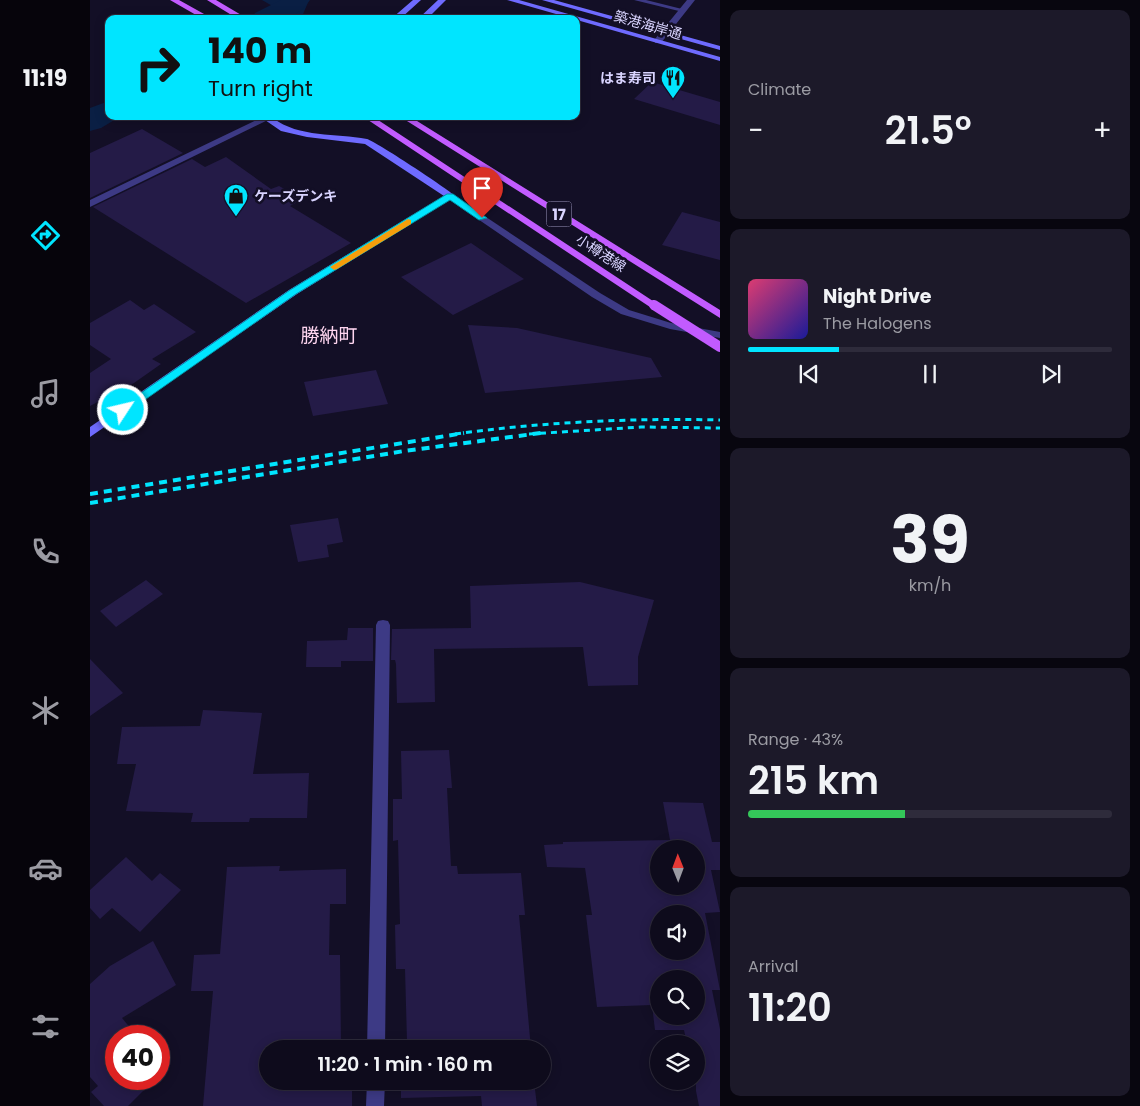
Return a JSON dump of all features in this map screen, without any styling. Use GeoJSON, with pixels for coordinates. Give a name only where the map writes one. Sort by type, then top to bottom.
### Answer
{"type":"FeatureCollection","features":[{"type":"Feature","properties":{"kind":"main road"},"geometry":{"type":"LineString","coordinates":[[174,0],[202,15]]}},
{"type":"Feature","properties":{"kind":"main road"},"geometry":{"type":"LineString","coordinates":[[211,0],[238,15]]}},
{"type":"Feature","properties":{"kind":"main road","name":"小樽港線"},"geometry":{"type":"LineString","coordinates":[[372,120],[720,347]]}},
{"type":"Feature","properties":{"kind":"main road","name":"小樽港線"},"geometry":{"type":"LineString","coordinates":[[409,120],[717,313]]}},
{"type":"Feature","properties":{"kind":"street"},"geometry":{"type":"LineString","coordinates":[[400,15],[417,0]]}},
{"type":"Feature","properties":{"kind":"street"},"geometry":{"type":"LineString","coordinates":[[426,15],[442,0]]}},
{"type":"Feature","properties":{"kind":"street","name":"築港海岸通"},"geometry":{"type":"LineString","coordinates":[[511,0],[565,15]]}},
{"type":"Feature","properties":{"kind":"street","name":"築港海岸通"},"geometry":{"type":"LineString","coordinates":[[546,0],[720,48]]}},
{"type":"Feature","properties":{"kind":"street"},"geometry":{"type":"LineString","coordinates":[[658,41],[691,0]]}},
{"type":"Feature","properties":{"kind":"street","name":"築港海岸通"},"geometry":{"type":"LineString","coordinates":[[580,19],[720,58]]}},
{"type":"Feature","properties":{"kind":"street"},"geometry":{"type":"LineString","coordinates":[[90,204],[264,120]]}},
{"type":"Feature","properties":{"kind":"street"},"geometry":{"type":"LineString","coordinates":[[273,120],[281,128],[308,134],[367,142],[596,295],[625,312],[670,326],[720,335]]}},
{"type":"Feature","properties":{"kind":"street"},"geometry":{"type":"LineString","coordinates":[[90,433],[293,292],[450,196]]}},
{"type":"Feature","properties":{"kind":"street"},"geometry":{"type":"LineString","coordinates":[[376,1040],[383,625]]}},
{"type":"Feature","properties":{"kind":"street"},"geometry":{"type":"LineString","coordinates":[[375,1106],[376,1090]]}},
{"type":"Feature","properties":{"kind":"lane"},"geometry":{"type":"LineString","coordinates":[[637,0],[683,10]]}},
{"type":"Feature","properties":{"kind":"water"},"geometry":{"type":"Polygon","coordinates":[[[262,0],[309,0],[303,15],[288,15],[262,0]]]}},
{"type":"Feature","properties":{"kind":"building","name":"はま寿司"},"geometry":{"type":"Polygon","coordinates":[[[652,82],[720,102],[720,125],[634,99],[652,82]]]}},
{"type":"Feature","properties":{"kind":"building"},"geometry":{"type":"Polygon","coordinates":[[[142,129],[183,153],[90,198],[90,153],[142,129]]]}},
{"type":"Feature","properties":{"kind":"building"},"geometry":{"type":"Polygon","coordinates":[[[226,157],[271,189],[279,186],[303,199],[290,206],[351,243],[246,303],[93,207],[192,159],[205,167],[226,157]]]}},
{"type":"Feature","properties":{"kind":"building"},"geometry":{"type":"Polygon","coordinates":[[[682,212],[720,222],[720,260],[662,245],[682,212]]]}},
{"type":"Feature","properties":{"kind":"building"},"geometry":{"type":"Polygon","coordinates":[[[471,243],[524,279],[453,315],[401,277],[471,243]]]}},
{"type":"Feature","properties":{"kind":"building"},"geometry":{"type":"Polygon","coordinates":[[[130,300],[144,310],[154,304],[196,332],[152,359],[161,364],[134,383],[90,406],[90,373],[111,359],[90,345],[90,323],[130,300]]]}},
{"type":"Feature","properties":{"kind":"building"},"geometry":{"type":"Polygon","coordinates":[[[468,325],[517,328],[651,358],[662,377],[485,393],[468,325]]]}},
{"type":"Feature","properties":{"kind":"building"},"geometry":{"type":"Polygon","coordinates":[[[376,370],[388,404],[313,416],[304,382],[376,370]]]}},
{"type":"Feature","properties":{"kind":"building"},"geometry":{"type":"Polygon","coordinates":[[[338,518],[343,542],[327,545],[329,557],[298,562],[290,525],[338,518]]]}},
{"type":"Feature","properties":{"kind":"building"},"geometry":{"type":"Polygon","coordinates":[[[146,580],[163,594],[116,627],[100,611],[146,580]]]}},
{"type":"Feature","properties":{"kind":"building"},"geometry":{"type":"Polygon","coordinates":[[[580,582],[654,600],[638,657],[638,685],[588,686],[583,647],[434,649],[435,702],[397,703],[396,664],[395,660],[391,660],[392,629],[471,628],[470,586],[580,582]]]}},
{"type":"Feature","properties":{"kind":"building"},"geometry":{"type":"Polygon","coordinates":[[[348,628],[373,628],[373,661],[341,661],[341,667],[306,667],[307,641],[347,640],[348,628]]]}},
{"type":"Feature","properties":{"kind":"building"},"geometry":{"type":"Polygon","coordinates":[[[90,659],[123,693],[90,716],[90,659]]]}},
{"type":"Feature","properties":{"kind":"building"},"geometry":{"type":"Polygon","coordinates":[[[203,710],[262,713],[253,774],[309,773],[307,818],[250,818],[249,822],[191,822],[193,813],[126,811],[136,764],[117,764],[122,727],[200,726],[203,710]]]}},
{"type":"Feature","properties":{"kind":"building"},"geometry":{"type":"Polygon","coordinates":[[[449,750],[452,788],[447,788],[451,866],[457,866],[458,874],[521,873],[525,915],[519,915],[530,1040],[407,1040],[405,969],[396,969],[395,925],[400,924],[398,840],[393,841],[393,799],[402,799],[401,751],[449,750]]]}},
{"type":"Feature","properties":{"kind":"building"},"geometry":{"type":"Polygon","coordinates":[[[663,802],[703,803],[712,842],[720,842],[720,870],[711,870],[720,912],[705,913],[720,990],[712,990],[720,1029],[720,1106],[699,1106],[696,1090],[705,1090],[705,1035],[685,1035],[684,1030],[655,1030],[654,1025],[705,1025],[705,970],[650,970],[650,1005],[597,1007],[586,915],[592,915],[585,868],[547,867],[544,845],[563,844],[563,842],[650,840],[650,895],[705,895],[705,840],[670,840],[663,802]]]}},
{"type":"Feature","properties":{"kind":"building"},"geometry":{"type":"Polygon","coordinates":[[[126,857],[152,881],[160,873],[181,890],[140,932],[112,908],[100,919],[90,908],[90,890],[126,857]]]}},
{"type":"Feature","properties":{"kind":"building"},"geometry":{"type":"Polygon","coordinates":[[[280,866],[279,871],[346,869],[346,904],[330,904],[329,955],[340,955],[341,1040],[259,1040],[259,1090],[352,1090],[352,1106],[203,1106],[213,991],[191,991],[194,955],[220,954],[227,867],[280,866]]]}},
{"type":"Feature","properties":{"kind":"building"},"geometry":{"type":"Polygon","coordinates":[[[153,941],[176,985],[122,1018],[128,1025],[105,1025],[105,1090],[144,1090],[128,1106],[104,1106],[91,1092],[98,1086],[90,1077],[90,984],[110,966],[153,941]]]}},
{"type":"Feature","properties":{"kind":"building"},"geometry":{"type":"Polygon","coordinates":[[[401,1090],[535,1090],[537,1106],[482,1106],[481,1096],[401,1098],[401,1090]]]}},
{"type":"Feature","properties":{"kind":"waterway"},"geometry":{"type":"LineString","coordinates":[[273,15],[290,7],[296,0]]}},
{"type":"Feature","properties":{"kind":"waterway"},"geometry":{"type":"LineString","coordinates":[[90,121],[105,112]]}},
{"type":"Feature","properties":{"kind":"railway"},"geometry":{"type":"LineString","coordinates":[[455,434],[521,426],[588,422],[720,420]]}},
{"type":"Feature","properties":{"kind":"railway"},"geometry":{"type":"LineString","coordinates":[[537,433],[641,427],[720,428]]}},
{"type":"Feature","properties":{"kind":"railway"},"geometry":{"type":"LineString","coordinates":[[90,494],[464,433]]}},
{"type":"Feature","properties":{"kind":"railway"},"geometry":{"type":"LineString","coordinates":[[90,503],[404,451],[537,433]]}},
{"type":"Feature","properties":{"kind":"railway"},"geometry":{"type":"LineString","coordinates":[[529,434],[537,433]]}},
{"type":"Feature","properties":{"kind":"slow traffic"},"geometry":{"type":"LineString","coordinates":[[334,267],[408,222]]}},
{"type":"Feature","properties":{"kind":"place","name":"はま寿司"},"geometry":{"type":"Point","coordinates":[673,99]}},
{"type":"Feature","properties":{"kind":"place","name":"ケーズデンキ"},"geometry":{"type":"Point","coordinates":[236,217]}},
{"type":"Feature","properties":{"kind":"district","name":"勝納町"},"geometry":{"type":"Point","coordinates":[329,335]}},
{"type":"Feature","properties":{"kind":"route"},"geometry":{"type":"LineString","coordinates":[[123,410],[293,292],[450,196],[482,218]]}}]}
